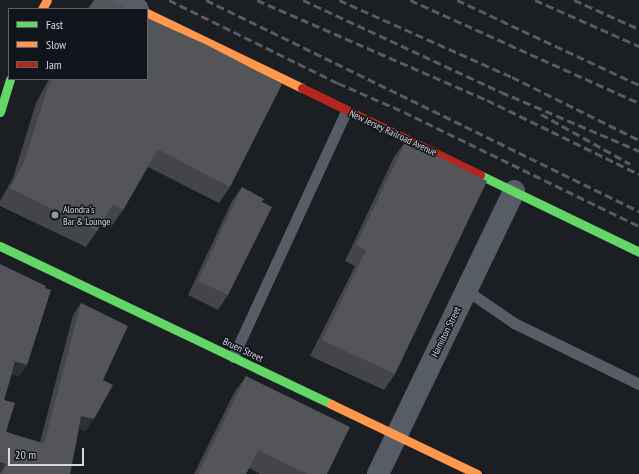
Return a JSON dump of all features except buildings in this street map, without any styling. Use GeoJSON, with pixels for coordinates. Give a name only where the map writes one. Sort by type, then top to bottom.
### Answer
{"type":"FeatureCollection","features":[{"type":"Feature","properties":{"kind":"street"},"geometry":{"type":"LineString","coordinates":[[120,0],[136,8]]}},
{"type":"Feature","properties":{"kind":"street","name":"New Jersey Railroad Avenue"},"geometry":{"type":"LineString","coordinates":[[148,13],[639,252]]}},
{"type":"Feature","properties":{"kind":"street"},"geometry":{"type":"LineString","coordinates":[[0,112],[10,80]]}},
{"type":"Feature","properties":{"kind":"street","name":"Hamilton Street"},"geometry":{"type":"LineString","coordinates":[[378,474],[514,191]]}},
{"type":"Feature","properties":{"kind":"street","name":"Bruen Street"},"geometry":{"type":"LineString","coordinates":[[0,246],[397,434],[477,474]]}},
{"type":"Feature","properties":{"kind":"lane"},"geometry":{"type":"LineString","coordinates":[[233,357],[346,111]]}},
{"type":"Feature","properties":{"kind":"lane"},"geometry":{"type":"LineString","coordinates":[[466,290],[514,323],[639,384]]}},
{"type":"Feature","properties":{"kind":"railway"},"geometry":{"type":"LineString","coordinates":[[169,0],[338,83],[404,112],[639,226]]}},
{"type":"Feature","properties":{"kind":"railway"},"geometry":{"type":"LineString","coordinates":[[206,0],[639,211]]}},
{"type":"Feature","properties":{"kind":"railway"},"geometry":{"type":"LineString","coordinates":[[257,0],[487,100],[639,174]]}},
{"type":"Feature","properties":{"kind":"railway"},"geometry":{"type":"LineString","coordinates":[[303,0],[501,92],[639,151]]}},
{"type":"Feature","properties":{"kind":"railway"},"geometry":{"type":"LineString","coordinates":[[339,0],[512,77],[639,140]]}},
{"type":"Feature","properties":{"kind":"railway"},"geometry":{"type":"LineString","coordinates":[[410,0],[639,103]]}},
{"type":"Feature","properties":{"kind":"railway"},"geometry":{"type":"LineString","coordinates":[[457,0],[639,85]]}},
{"type":"Feature","properties":{"kind":"railway"},"geometry":{"type":"LineString","coordinates":[[535,0],[639,46]]}},
{"type":"Feature","properties":{"kind":"railway"},"geometry":{"type":"LineString","coordinates":[[574,0],[639,29]]}},
{"type":"Feature","properties":{"kind":"railway"},"geometry":{"type":"LineString","coordinates":[[541,114],[630,164]]}},
{"type":"Feature","properties":{"kind":"traffic: fast"},"geometry":{"type":"LineString","coordinates":[[0,112],[10,80]]}},
{"type":"Feature","properties":{"kind":"traffic: fast"},"geometry":{"type":"LineString","coordinates":[[480,175],[639,252]]}},
{"type":"Feature","properties":{"kind":"traffic: fast"},"geometry":{"type":"LineString","coordinates":[[0,246],[331,404]]}},
{"type":"Feature","properties":{"kind":"traffic: slow"},"geometry":{"type":"LineString","coordinates":[[43,8],[47,0]]}},
{"type":"Feature","properties":{"kind":"traffic: slow"},"geometry":{"type":"LineString","coordinates":[[148,13],[302,88]]}},
{"type":"Feature","properties":{"kind":"traffic: slow"},"geometry":{"type":"LineString","coordinates":[[331,404],[477,474]]}},
{"type":"Feature","properties":{"kind":"traffic: jam"},"geometry":{"type":"LineString","coordinates":[[302,88],[480,175]]}},
{"type":"Feature","properties":{"kind":"place","name":"Alondra's Bar & Lounge"},"geometry":{"type":"Point","coordinates":[55,215]}}]}
